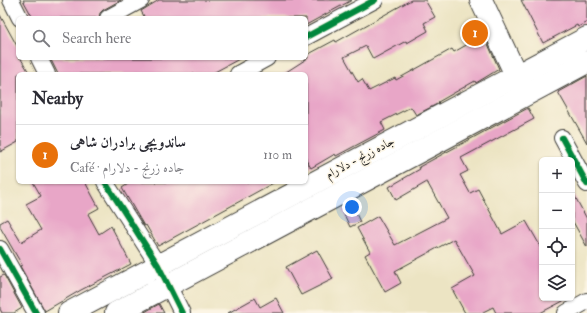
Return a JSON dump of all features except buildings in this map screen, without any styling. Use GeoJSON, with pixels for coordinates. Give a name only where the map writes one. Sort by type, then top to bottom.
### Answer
{"type":"FeatureCollection","features":[{"type":"Feature","properties":{"kind":"main road"},"geometry":{"type":"LineString","coordinates":[[481,0],[534,90]]}},
{"type":"Feature","properties":{"kind":"main road"},"geometry":{"type":"LineString","coordinates":[[496,0],[523,72]]}},
{"type":"Feature","properties":{"kind":"main road","name":"جاده زرنج - دلارام"},"geometry":{"type":"LineString","coordinates":[[69,313],[587,38]]}},
{"type":"Feature","properties":{"kind":"main road","name":"جاده زرنج - دلارام"},"geometry":{"type":"LineString","coordinates":[[116,313],[587,62]]}},
{"type":"Feature","properties":{"kind":"street"},"geometry":{"type":"LineString","coordinates":[[11,0],[19,16]]}},
{"type":"Feature","properties":{"kind":"street"},"geometry":{"type":"LineString","coordinates":[[112,16],[141,0]]}},
{"type":"Feature","properties":{"kind":"street"},"geometry":{"type":"LineString","coordinates":[[308,36],[376,0]]}},
{"type":"Feature","properties":{"kind":"street"},"geometry":{"type":"LineString","coordinates":[[40,60],[46,72]]}},
{"type":"Feature","properties":{"kind":"street"},"geometry":{"type":"LineString","coordinates":[[242,72],[263,60]]}},
{"type":"Feature","properties":{"kind":"street"},"geometry":{"type":"LineString","coordinates":[[562,138],[587,184]]}},
{"type":"Feature","properties":{"kind":"street"},"geometry":{"type":"LineString","coordinates":[[106,184],[158,266],[182,313]]}},
{"type":"Feature","properties":{"kind":"street"},"geometry":{"type":"LineString","coordinates":[[0,249],[36,313]]}},
{"type":"Feature","properties":{"kind":"street"},"geometry":{"type":"LineString","coordinates":[[566,313],[587,301]]}},
{"type":"Feature","properties":{"kind":"cycle path"},"geometry":{"type":"LineString","coordinates":[[308,36],[375,0]]}},
{"type":"Feature","properties":{"kind":"cycle path"},"geometry":{"type":"LineString","coordinates":[[562,138],[587,184]]}},
{"type":"Feature","properties":{"kind":"cycle path"},"geometry":{"type":"LineString","coordinates":[[106,184],[158,265],[182,313]]}},
{"type":"Feature","properties":{"kind":"cycle path"},"geometry":{"type":"LineString","coordinates":[[0,249],[36,313]]}},
{"type":"Feature","properties":{"kind":"place","name":"ساندویچی برادران شاهی"},"geometry":{"type":"Point","coordinates":[475,33]}}]}
